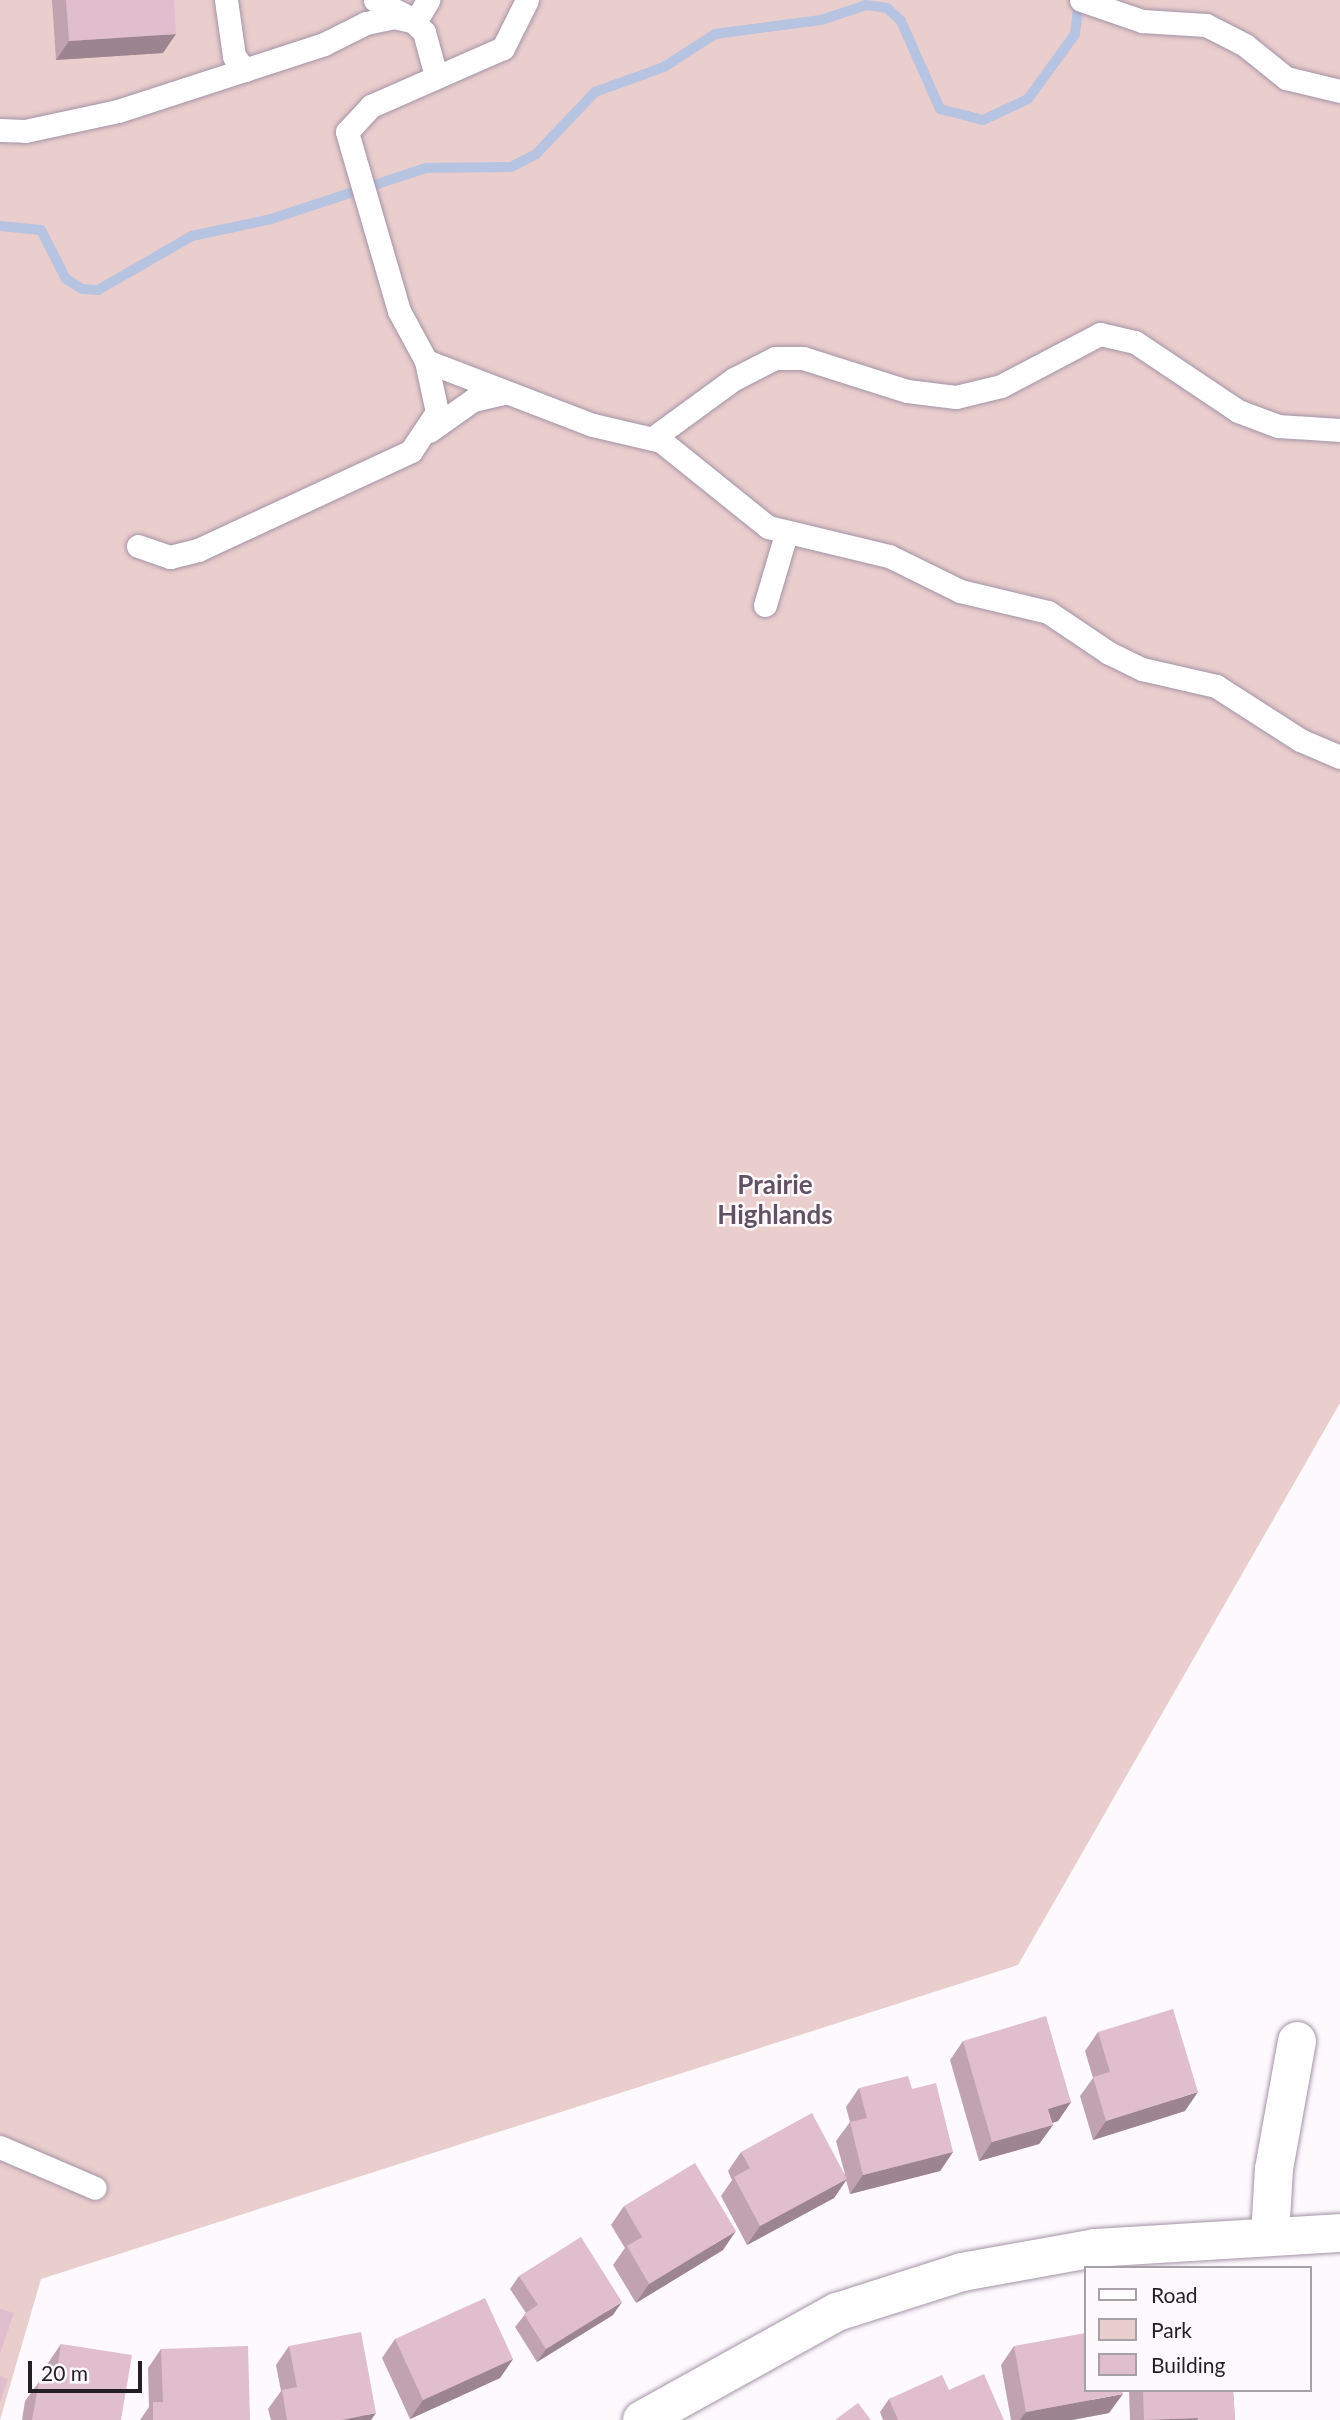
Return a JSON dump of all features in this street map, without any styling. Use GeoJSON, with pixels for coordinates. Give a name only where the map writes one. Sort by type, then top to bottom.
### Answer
{"type":"FeatureCollection","features":[{"type":"Feature","properties":{"kind":"street"},"geometry":{"type":"LineString","coordinates":[[1270,2236],[1274,2169],[1297,2041]]}},
{"type":"Feature","properties":{"kind":"street"},"geometry":{"type":"LineString","coordinates":[[642,2420],[786,2337],[897,2290],[1095,2248],[1340,2233]]}},
{"type":"Feature","properties":{"kind":"lane"},"geometry":{"type":"LineString","coordinates":[[226,0],[234,56],[245,70]]}},
{"type":"Feature","properties":{"kind":"lane"},"geometry":{"type":"LineString","coordinates":[[375,0],[415,22],[424,32],[436,76]]}},
{"type":"Feature","properties":{"kind":"lane"},"geometry":{"type":"LineString","coordinates":[[415,22],[429,0]]}},
{"type":"Feature","properties":{"kind":"lane"},"geometry":{"type":"LineString","coordinates":[[429,431],[437,412],[426,361],[399,311],[367,212],[347,132],[357,114],[503,48],[527,0]]}},
{"type":"Feature","properties":{"kind":"lane"},"geometry":{"type":"LineString","coordinates":[[1081,0],[1112,12],[1206,25],[1245,45],[1286,78],[1340,91]]}},
{"type":"Feature","properties":{"kind":"lane"},"geometry":{"type":"LineString","coordinates":[[0,130],[25,131],[118,111],[245,70],[366,23],[394,18],[415,22]]}},
{"type":"Feature","properties":{"kind":"lane"},"geometry":{"type":"LineString","coordinates":[[653,438],[734,379],[775,358],[803,358],[906,391],[956,397],[1001,386],[1100,334],[1135,342],[1238,411],[1279,426],[1340,430]]}},
{"type":"Feature","properties":{"kind":"lane"},"geometry":{"type":"LineString","coordinates":[[426,361],[504,393],[653,438],[786,534],[889,556],[960,591],[1048,612],[1110,653],[1142,669],[1216,686],[1300,740],[1340,757]]}},
{"type":"Feature","properties":{"kind":"lane"},"geometry":{"type":"LineString","coordinates":[[138,546],[170,557],[198,550],[349,485],[411,451],[429,431],[474,400],[504,393]]}},
{"type":"Feature","properties":{"kind":"lane"},"geometry":{"type":"LineString","coordinates":[[765,604],[786,534]]}},
{"type":"Feature","properties":{"kind":"lane"},"geometry":{"type":"LineString","coordinates":[[0,2147],[95,2188]]}},
{"type":"Feature","properties":{"kind":"green space"},"geometry":{"type":"Polygon","coordinates":[[[0,0],[1340,0],[1340,1403],[1018,1965],[41,2279],[0,2420],[0,0]]]}},
{"type":"Feature","properties":{"kind":"building"},"geometry":{"type":"Polygon","coordinates":[[[66,0],[174,0],[176,34],[69,41],[66,0]]]}},
{"type":"Feature","properties":{"kind":"building"},"geometry":{"type":"Polygon","coordinates":[[[1173,2009],[1198,2092],[1106,2121],[1093,2077],[1110,2072],[1098,2032],[1173,2009]]]}},
{"type":"Feature","properties":{"kind":"building"},"geometry":{"type":"Polygon","coordinates":[[[1046,2016],[1071,2102],[1048,2109],[1053,2125],[992,2142],[963,2041],[1046,2016]]]}},
{"type":"Feature","properties":{"kind":"building"},"geometry":{"type":"Polygon","coordinates":[[[908,2076],[912,2089],[936,2083],[953,2152],[863,2175],[850,2122],[867,2118],[859,2088],[908,2076]]]}},
{"type":"Feature","properties":{"kind":"building"},"geometry":{"type":"Polygon","coordinates":[[[812,2113],[847,2179],[760,2226],[734,2177],[750,2168],[741,2152],[812,2113]]]}},
{"type":"Feature","properties":{"kind":"building"},"geometry":{"type":"Polygon","coordinates":[[[695,2163],[736,2231],[649,2284],[627,2246],[642,2237],[624,2206],[695,2163]]]}},
{"type":"Feature","properties":{"kind":"building"},"geometry":{"type":"Polygon","coordinates":[[[581,2237],[622,2302],[546,2349],[524,2314],[538,2305],[519,2276],[581,2237]]]}},
{"type":"Feature","properties":{"kind":"building"},"geometry":{"type":"Polygon","coordinates":[[[485,2298],[513,2359],[423,2400],[395,2339],[485,2298]]]}},
{"type":"Feature","properties":{"kind":"building"},"geometry":{"type":"Polygon","coordinates":[[[0,2309],[14,2313],[0,2354],[0,2309]]]}},
{"type":"Feature","properties":{"kind":"building"},"geometry":{"type":"Polygon","coordinates":[[[361,2332],[376,2413],[342,2420],[287,2420],[282,2390],[297,2387],[289,2346],[361,2332]]]}},
{"type":"Feature","properties":{"kind":"building"},"geometry":{"type":"Polygon","coordinates":[[[1084,2333],[1084,2392],[1123,2394],[1026,2412],[1014,2346],[1084,2333]]]}},
{"type":"Feature","properties":{"kind":"building"},"geometry":{"type":"Polygon","coordinates":[[[61,2344],[132,2355],[121,2420],[32,2420],[39,2382],[55,2384],[61,2344]]]}},
{"type":"Feature","properties":{"kind":"building"},"geometry":{"type":"Polygon","coordinates":[[[248,2346],[250,2420],[153,2420],[153,2402],[163,2402],[161,2349],[248,2346]]]}},
{"type":"Feature","properties":{"kind":"building"},"geometry":{"type":"Polygon","coordinates":[[[984,2374],[1004,2420],[898,2420],[889,2399],[942,2375],[949,2390],[984,2374]]]}},
{"type":"Feature","properties":{"kind":"building"},"geometry":{"type":"Polygon","coordinates":[[[0,2376],[8,2379],[0,2403],[0,2376]]]}},
{"type":"Feature","properties":{"kind":"building"},"geometry":{"type":"Polygon","coordinates":[[[1143,2392],[1233,2392],[1235,2420],[1144,2420],[1143,2392]]]}},
{"type":"Feature","properties":{"kind":"building"},"geometry":{"type":"Polygon","coordinates":[[[858,2403],[871,2420],[835,2420],[858,2403]]]}},
{"type":"Feature","properties":{"kind":"waterway"},"geometry":{"type":"LineString","coordinates":[[0,226],[41,230],[66,279],[82,289],[98,290],[192,236],[271,219],[426,168],[511,167],[536,154],[595,92],[664,67],[715,34],[821,20],[866,5],[887,8],[901,21],[940,109],[983,120],[1028,99],[1075,34],[1079,0]]}},
{"type":"Feature","properties":{"kind":"district","name":"Prairie Highlands"},"geometry":{"type":"Point","coordinates":[775,1200]}}]}
